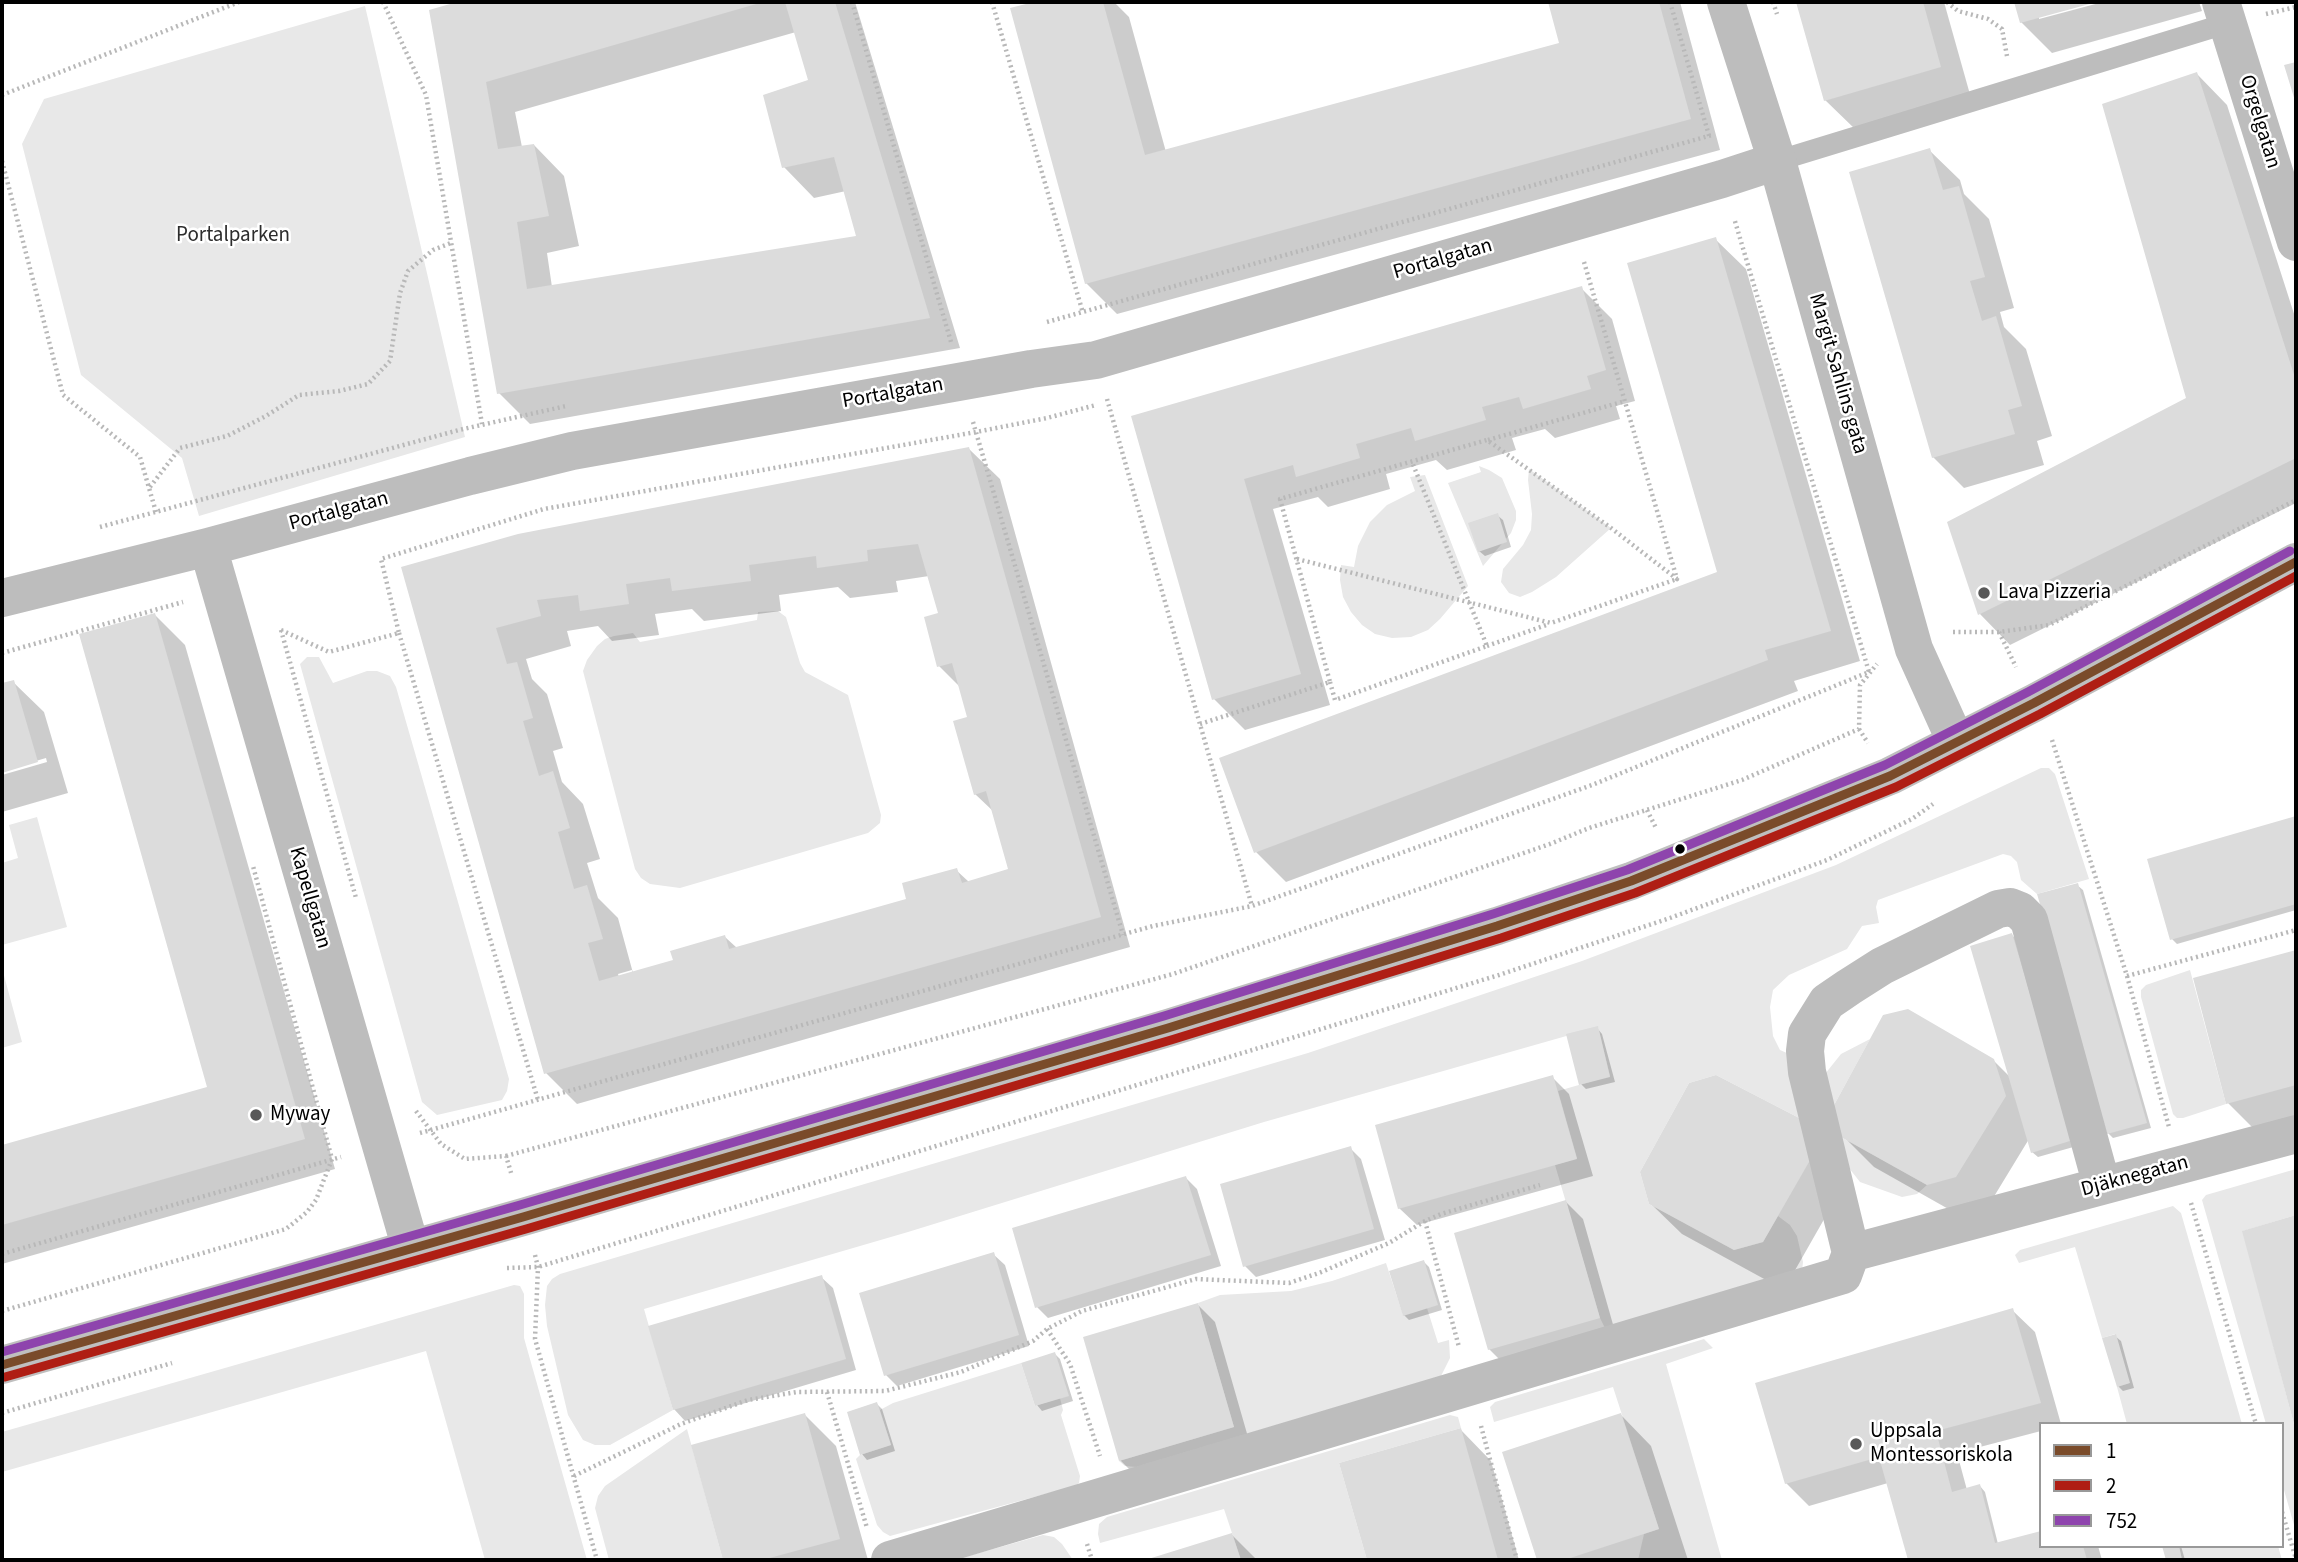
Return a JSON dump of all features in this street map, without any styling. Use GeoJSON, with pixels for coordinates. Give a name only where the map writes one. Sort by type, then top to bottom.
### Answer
{"type":"FeatureCollection","features":[{"type":"Feature","properties":{"kind":"street","name":"Margit Sahlins gata"},"geometry":{"type":"LineString","coordinates":[[1726,2],[1777,161],[1914,649],[1956,742]]}},
{"type":"Feature","properties":{"kind":"street","name":"Orgelgatan"},"geometry":{"type":"LineString","coordinates":[[2225,13],[2296,242]]}},
{"type":"Feature","properties":{"kind":"street","name":"Portalgatan"},"geometry":{"type":"LineString","coordinates":[[2,597],[208,547],[572,451],[1096,360],[1722,180],[1777,161]]}},
{"type":"Feature","properties":{"kind":"street","name":"Kapellgatan"},"geometry":{"type":"LineString","coordinates":[[208,547],[411,1249]]}},
{"type":"Feature","properties":{"kind":"street"},"geometry":{"type":"LineString","coordinates":[[2,1365],[523,1217],[1168,1028],[1497,926],[1631,881],[1890,776],[2034,704],[2296,562]]}},
{"type":"Feature","properties":{"kind":"street"},"geometry":{"type":"LineString","coordinates":[[890,1560],[1843,1275],[1851,1253],[1807,1072],[1807,1034],[1827,1002],[1849,987],[1882,967],[1998,909],[2010,907],[2020,911],[2029,920],[2102,1186]]}},
{"type":"Feature","properties":{"kind":"street","name":"Djäknegatan"},"geometry":{"type":"LineString","coordinates":[[1851,1253],[2296,1134]]}},
{"type":"Feature","properties":{"kind":"lane"},"geometry":{"type":"LineString","coordinates":[[1777,161],[2013,89],[2225,13]]}},
{"type":"Feature","properties":{"kind":"path"},"geometry":{"type":"LineString","coordinates":[[2,95],[239,2]]}},
{"type":"Feature","properties":{"kind":"path"},"geometry":{"type":"LineString","coordinates":[[383,2],[426,95],[482,424]]}},
{"type":"Feature","properties":{"kind":"path"},"geometry":{"type":"LineString","coordinates":[[852,2],[1123,935]]}},
{"type":"Feature","properties":{"kind":"path"},"geometry":{"type":"LineString","coordinates":[[992,2],[1252,906]]}},
{"type":"Feature","properties":{"kind":"path"},"geometry":{"type":"LineString","coordinates":[[1670,2],[1869,672]]}},
{"type":"Feature","properties":{"kind":"path"},"geometry":{"type":"LineString","coordinates":[[1947,2],[1958,11],[1987,19],[2002,29],[2013,89]]}},
{"type":"Feature","properties":{"kind":"path"},"geometry":{"type":"LineString","coordinates":[[1038,324],[1764,121]]}},
{"type":"Feature","properties":{"kind":"path"},"geometry":{"type":"LineString","coordinates":[[149,488],[180,449],[227,436],[267,416],[299,395],[339,391],[368,384],[390,361],[400,293],[408,271],[433,250],[451,243]]}},
{"type":"Feature","properties":{"kind":"path"},"geometry":{"type":"LineString","coordinates":[[1583,261],[1677,579]]}},
{"type":"Feature","properties":{"kind":"path"},"geometry":{"type":"LineString","coordinates":[[950,340],[962,338]]}},
{"type":"Feature","properties":{"kind":"path"},"geometry":{"type":"LineString","coordinates":[[1625,401],[1280,499],[1335,700],[1677,579]]}},
{"type":"Feature","properties":{"kind":"path"},"geometry":{"type":"LineString","coordinates":[[1487,440],[1611,528],[1677,579]]}},
{"type":"Feature","properties":{"kind":"path"},"geometry":{"type":"LineString","coordinates":[[1412,462],[1487,646]]}},
{"type":"Feature","properties":{"kind":"path"},"geometry":{"type":"LineString","coordinates":[[1869,672],[1592,785],[1252,906],[1153,926],[430,1130],[441,1144],[465,1158],[506,1156],[1173,974],[1550,844],[1589,828],[1742,780],[1858,729],[1860,685],[1874,665],[1954,632],[1999,632],[2049,625],[2296,500]]}},
{"type":"Feature","properties":{"kind":"path"},"geometry":{"type":"LineString","coordinates":[[1296,558],[1551,623]]}},
{"type":"Feature","properties":{"kind":"path"},"geometry":{"type":"LineString","coordinates":[[2,653],[183,602]]}},
{"type":"Feature","properties":{"kind":"path"},"geometry":{"type":"LineString","coordinates":[[1999,632],[2049,731],[2127,976],[2255,1422]]}},
{"type":"Feature","properties":{"kind":"path"},"geometry":{"type":"LineString","coordinates":[[399,633],[538,1100]]}},
{"type":"Feature","properties":{"kind":"path"},"geometry":{"type":"LineString","coordinates":[[1200,724],[1330,681]]}},
{"type":"Feature","properties":{"kind":"path"},"geometry":{"type":"LineString","coordinates":[[1647,810],[1660,834]]}},
{"type":"Feature","properties":{"kind":"path"},"geometry":{"type":"LineString","coordinates":[[2,1311],[286,1229],[307,1212],[316,1200],[332,1159],[253,863]]}},
{"type":"Feature","properties":{"kind":"path"},"geometry":{"type":"LineString","coordinates":[[2127,976],[2296,930]]}},
{"type":"Feature","properties":{"kind":"path"},"geometry":{"type":"LineString","coordinates":[[506,1156],[538,1266],[536,1339],[597,1560]]}},
{"type":"Feature","properties":{"kind":"path"},"geometry":{"type":"LineString","coordinates":[[2,1254],[332,1159]]}},
{"type":"Feature","properties":{"kind":"path"},"geometry":{"type":"LineString","coordinates":[[574,1476],[681,1424],[748,1400],[779,1393],[885,1391],[961,1372],[1033,1341],[1047,1329],[1082,1311],[1196,1279],[1289,1283],[1389,1243],[1441,1214],[1540,1185]]}},
{"type":"Feature","properties":{"kind":"path"},"geometry":{"type":"LineString","coordinates":[[1047,1329],[1070,1364],[1113,1494]]}},
{"type":"Feature","properties":{"kind":"path"},"geometry":{"type":"LineString","coordinates":[[827,1391],[867,1530]]}},
{"type":"Feature","properties":{"kind":"path"},"geometry":{"type":"LineString","coordinates":[[2284,1519],[2296,1559]]}},
{"type":"Feature","properties":{"kind":"green space","name":"Portalparken"},"geometry":{"type":"Polygon","coordinates":[[[365,6],[465,437],[199,516],[182,458],[81,375],[22,144],[44,99],[365,6]]]}},
{"type":"Feature","properties":{"kind":"green space"},"geometry":{"type":"Polygon","coordinates":[[[1479,466],[1502,478],[1516,511],[1511,533],[1483,566],[1448,483],[1481,472],[1479,466]]]}},
{"type":"Feature","properties":{"kind":"green space"},"geometry":{"type":"Polygon","coordinates":[[[1529,469],[1611,528],[1556,577],[1520,597],[1509,593],[1501,582],[1503,569],[1523,545],[1531,530],[1529,469]]]}},
{"type":"Feature","properties":{"kind":"green space"},"geometry":{"type":"Polygon","coordinates":[[[1425,475],[1468,586],[1428,630],[1411,637],[1392,638],[1375,634],[1362,625],[1343,597],[1341,565],[1354,567],[1358,546],[1370,522],[1387,505],[1415,491],[1410,477],[1425,475]]]}},
{"type":"Feature","properties":{"kind":"green space"},"geometry":{"type":"Polygon","coordinates":[[[778,611],[786,617],[805,672],[848,695],[881,815],[880,823],[868,833],[680,888],[650,884],[641,878],[635,869],[583,671],[587,660],[597,646],[614,636],[633,633],[640,642],[757,620],[758,612],[778,611]]]}},
{"type":"Feature","properties":{"kind":"green space"},"geometry":{"type":"Polygon","coordinates":[[[307,657],[319,657],[333,683],[367,671],[377,671],[390,676],[396,687],[509,1079],[502,1100],[437,1115],[422,1102],[300,664],[307,657]]]}},
{"type":"Feature","properties":{"kind":"green space"},"geometry":{"type":"Polygon","coordinates":[[[2041,768],[2049,768],[2055,774],[2089,879],[2037,894],[2021,880],[2017,862],[2011,856],[2003,854],[1878,900],[1876,907],[1879,923],[1862,926],[1847,949],[1789,975],[1773,990],[1770,1007],[1773,1036],[1780,1050],[1789,1054],[1805,1121],[1716,1075],[1689,1083],[1640,1172],[1649,1204],[1734,1250],[1763,1242],[1778,1216],[1790,1225],[1797,1236],[1803,1262],[1802,1271],[1607,1332],[1600,1318],[1555,1165],[1577,1158],[1558,1091],[1610,1076],[1598,1027],[1264,1122],[908,1232],[644,1309],[673,1410],[610,1445],[595,1445],[583,1440],[568,1415],[547,1326],[545,1305],[547,1286],[560,1274],[1308,1053],[1582,961],[1836,865],[2041,768]]]}},
{"type":"Feature","properties":{"kind":"green space"},"geometry":{"type":"Polygon","coordinates":[[[37,817],[67,927],[2,945],[2,863],[18,858],[9,825],[37,817]]]}},
{"type":"Feature","properties":{"kind":"green space"},"geometry":{"type":"Polygon","coordinates":[[[2,968],[22,1042],[2,1048],[2,968]]]}},
{"type":"Feature","properties":{"kind":"green space"},"geometry":{"type":"Polygon","coordinates":[[[2190,970],[2226,1104],[2177,1118],[2173,1114],[2141,990],[2146,985],[2190,970]]]}},
{"type":"Feature","properties":{"kind":"green space"},"geometry":{"type":"Polygon","coordinates":[[[1870,1039],[1833,1107],[1841,1137],[1927,1185],[1917,1194],[1902,1197],[1860,1182],[1833,1139],[1822,1095],[1825,1074],[1841,1054],[1870,1039]]]}},
{"type":"Feature","properties":{"kind":"green space"},"geometry":{"type":"Polygon","coordinates":[[[2296,1169],[2296,1215],[2243,1231],[2296,1432],[2296,1532],[2284,1490],[2284,1422],[2265,1422],[2202,1200],[2206,1195],[2296,1169]]]}},
{"type":"Feature","properties":{"kind":"green space"},"geometry":{"type":"Polygon","coordinates":[[[2173,1206],[2181,1213],[2241,1422],[2126,1422],[2117,1387],[2129,1383],[2115,1334],[2102,1338],[2075,1247],[2019,1263],[2015,1255],[2020,1250],[2173,1206]]]}},
{"type":"Feature","properties":{"kind":"green space"},"geometry":{"type":"Polygon","coordinates":[[[1386,1263],[1403,1315],[1427,1308],[1438,1343],[1449,1340],[1450,1358],[1441,1376],[1136,1467],[1125,1466],[1119,1461],[1234,1427],[1198,1303],[1220,1295],[1291,1291],[1386,1263]]]}},
{"type":"Feature","properties":{"kind":"green space"},"geometry":{"type":"Polygon","coordinates":[[[514,1285],[520,1286],[524,1294],[524,1338],[587,1560],[485,1560],[426,1351],[2,1472],[2,1432],[514,1285]]]}},
{"type":"Feature","properties":{"kind":"green space"},"geometry":{"type":"Polygon","coordinates":[[[1704,1339],[1713,1348],[1666,1364],[1722,1560],[1638,1560],[1644,1534],[1659,1529],[1613,1387],[1494,1422],[1490,1407],[1495,1402],[1704,1339]]]}},
{"type":"Feature","properties":{"kind":"green space"},"geometry":{"type":"Polygon","coordinates":[[[1021,1363],[1035,1406],[1060,1398],[1063,1410],[1061,1415],[1080,1476],[1079,1483],[890,1536],[883,1532],[877,1525],[856,1459],[860,1455],[891,1445],[880,1410],[893,1403],[1021,1363]]]}},
{"type":"Feature","properties":{"kind":"green space"},"geometry":{"type":"Polygon","coordinates":[[[1450,1415],[1458,1417],[1461,1428],[1339,1463],[1367,1560],[1241,1560],[1224,1509],[1100,1543],[1099,1524],[1107,1517],[1450,1415]]]}},
{"type":"Feature","properties":{"kind":"green space"},"geometry":{"type":"Polygon","coordinates":[[[687,1429],[723,1560],[609,1560],[595,1508],[598,1496],[605,1486],[687,1429]]]}},
{"type":"Feature","properties":{"kind":"green space"},"geometry":{"type":"Polygon","coordinates":[[[1043,1535],[1054,1537],[1073,1560],[954,1560],[1043,1535]]]}},
{"type":"Feature","properties":{"kind":"green space"},"geometry":{"type":"Polygon","coordinates":[[[2179,1548],[2279,1548],[2282,1560],[2182,1560],[2179,1548]]]}},
{"type":"Feature","properties":{"kind":"building"},"geometry":{"type":"Polygon","coordinates":[[[457,2],[763,2],[486,82],[498,149],[534,144],[549,216],[517,222],[527,289],[856,236],[834,157],[782,168],[763,95],[808,80],[785,2],[835,2],[930,318],[497,394],[429,10],[457,2]]]}},
{"type":"Feature","properties":{"kind":"building"},"geometry":{"type":"Polygon","coordinates":[[[1034,2],[1103,2],[1145,155],[1559,43],[1548,2],[1659,2],[1691,119],[1085,284],[1010,8],[1034,2]]]}},
{"type":"Feature","properties":{"kind":"building"},"geometry":{"type":"Polygon","coordinates":[[[1796,2],[1923,2],[1941,67],[1824,101],[1796,2]]]}},
{"type":"Feature","properties":{"kind":"building"},"geometry":{"type":"Polygon","coordinates":[[[2014,2],[2093,2],[2093,3],[2020,23],[2014,2]]]}},
{"type":"Feature","properties":{"kind":"building"},"geometry":{"type":"Polygon","coordinates":[[[2296,62],[2296,104],[2284,65],[2296,62]]]}},
{"type":"Feature","properties":{"kind":"building"},"geometry":{"type":"Polygon","coordinates":[[[2197,72],[2296,381],[2296,458],[1978,615],[1947,522],[2186,398],[2102,104],[2197,72]]]}},
{"type":"Feature","properties":{"kind":"building"},"geometry":{"type":"Polygon","coordinates":[[[1930,148],[1943,190],[1959,186],[1985,277],[1970,281],[1982,321],[1996,316],[2022,406],[2008,410],[2015,434],[1932,458],[1849,172],[1930,148]]]}},
{"type":"Feature","properties":{"kind":"building"},"geometry":{"type":"Polygon","coordinates":[[[1716,237],[1831,631],[1765,650],[1768,660],[1254,853],[1219,758],[1717,572],[1627,263],[1716,237]]]}},
{"type":"Feature","properties":{"kind":"building"},"geometry":{"type":"Polygon","coordinates":[[[1582,286],[1606,370],[1587,376],[1591,389],[1523,409],[1519,397],[1482,407],[1486,420],[1415,441],[1411,428],[1356,444],[1360,458],[1296,477],[1293,465],[1244,479],[1301,674],[1212,700],[1131,416],[1582,286]]]}},
{"type":"Feature","properties":{"kind":"building"},"geometry":{"type":"Polygon","coordinates":[[[969,447],[1101,917],[544,1074],[401,567],[518,534],[969,447]],[[918,544],[867,550],[868,561],[817,568],[816,556],[749,565],[751,581],[672,591],[670,578],[626,584],[629,604],[580,611],[578,595],[537,600],[541,616],[496,628],[507,664],[517,662],[533,718],[523,721],[539,776],[553,771],[570,828],[558,832],[574,889],[587,885],[603,939],[588,943],[599,981],[673,960],[670,951],[725,935],[729,949],[906,899],[902,883],[957,868],[962,883],[1008,869],[986,791],[974,795],[953,721],[967,717],[952,663],[937,667],[924,617],[938,613],[918,544]]]}},
{"type":"Feature","properties":{"kind":"building"},"geometry":{"type":"Polygon","coordinates":[[[1498,513],[1507,542],[1478,552],[1468,523],[1498,513]]]}},
{"type":"Feature","properties":{"kind":"building"},"geometry":{"type":"Polygon","coordinates":[[[155,613],[305,1139],[2,1225],[2,1145],[207,1087],[79,634],[155,613]]]}},
{"type":"Feature","properties":{"kind":"building"},"geometry":{"type":"Polygon","coordinates":[[[14,680],[38,762],[2,773],[2,683],[14,680]]]}},
{"type":"Feature","properties":{"kind":"building"},"geometry":{"type":"Polygon","coordinates":[[[2296,816],[2296,904],[2170,940],[2147,859],[2296,816]]]}},
{"type":"Feature","properties":{"kind":"building"},"geometry":{"type":"Polygon","coordinates":[[[2078,883],[2147,1123],[2107,1134],[2037,894],[2078,883]]]}},
{"type":"Feature","properties":{"kind":"building"},"geometry":{"type":"Polygon","coordinates":[[[2012,933],[2073,1140],[2031,1153],[1970,946],[2012,933]]]}},
{"type":"Feature","properties":{"kind":"building"},"geometry":{"type":"Polygon","coordinates":[[[2296,950],[2296,1085],[2226,1104],[2193,978],[2296,950]]]}},
{"type":"Feature","properties":{"kind":"building"},"geometry":{"type":"Polygon","coordinates":[[[1908,1009],[1994,1059],[2006,1096],[1956,1177],[1927,1185],[1841,1137],[1833,1107],[1883,1015],[1908,1009]]]}},
{"type":"Feature","properties":{"kind":"building"},"geometry":{"type":"Polygon","coordinates":[[[1598,1026],[1610,1077],[1579,1085],[1566,1034],[1598,1026]]]}},
{"type":"Feature","properties":{"kind":"building"},"geometry":{"type":"Polygon","coordinates":[[[1553,1075],[1577,1159],[1398,1209],[1375,1125],[1553,1075]]]}},
{"type":"Feature","properties":{"kind":"building"},"geometry":{"type":"Polygon","coordinates":[[[1716,1075],[1805,1121],[1813,1155],[1763,1242],[1734,1250],[1649,1204],[1640,1172],[1689,1083],[1716,1075]]]}},
{"type":"Feature","properties":{"kind":"building"},"geometry":{"type":"Polygon","coordinates":[[[1351,1146],[1374,1229],[1243,1267],[1220,1184],[1351,1146]]]}},
{"type":"Feature","properties":{"kind":"building"},"geometry":{"type":"Polygon","coordinates":[[[1186,1176],[1211,1255],[1035,1308],[1012,1228],[1186,1176]]]}},
{"type":"Feature","properties":{"kind":"building"},"geometry":{"type":"Polygon","coordinates":[[[1566,1200],[1600,1318],[1488,1350],[1454,1233],[1566,1200]]]}},
{"type":"Feature","properties":{"kind":"building"},"geometry":{"type":"Polygon","coordinates":[[[2296,1215],[2296,1428],[2295,1428],[2242,1231],[2296,1215]]]}},
{"type":"Feature","properties":{"kind":"building"},"geometry":{"type":"Polygon","coordinates":[[[994,1252],[1019,1335],[884,1376],[859,1293],[994,1252]]]}},
{"type":"Feature","properties":{"kind":"building"},"geometry":{"type":"Polygon","coordinates":[[[1424,1260],[1438,1305],[1403,1316],[1389,1271],[1424,1260]]]}},
{"type":"Feature","properties":{"kind":"building"},"geometry":{"type":"Polygon","coordinates":[[[822,1275],[846,1359],[673,1410],[648,1326],[822,1275]]]}},
{"type":"Feature","properties":{"kind":"building"},"geometry":{"type":"Polygon","coordinates":[[[1198,1303],[1234,1427],[1119,1461],[1083,1337],[1198,1303]]]}},
{"type":"Feature","properties":{"kind":"building","name":"Uppsala Montessoriskola"},"geometry":{"type":"Polygon","coordinates":[[[2013,1308],[2041,1403],[1936,1431],[1952,1492],[1980,1484],[1995,1543],[2039,1532],[2039,1548],[2084,1548],[2087,1560],[1908,1560],[1879,1457],[1785,1484],[1755,1383],[2013,1308]]]}},
{"type":"Feature","properties":{"kind":"building"},"geometry":{"type":"Polygon","coordinates":[[[2116,1334],[2130,1383],[2117,1387],[2102,1338],[2116,1334]]]}},
{"type":"Feature","properties":{"kind":"building"},"geometry":{"type":"Polygon","coordinates":[[[1055,1352],[1069,1396],[1035,1406],[1021,1363],[1055,1352]]]}},
{"type":"Feature","properties":{"kind":"building"},"geometry":{"type":"Polygon","coordinates":[[[877,1402],[891,1445],[860,1455],[847,1412],[877,1402]]]}},
{"type":"Feature","properties":{"kind":"building"},"geometry":{"type":"Polygon","coordinates":[[[805,1413],[840,1539],[762,1560],[723,1560],[691,1445],[805,1413]]]}},
{"type":"Feature","properties":{"kind":"building"},"geometry":{"type":"Polygon","coordinates":[[[1621,1413],[1659,1529],[1564,1560],[1537,1560],[1502,1452],[1621,1413]]]}},
{"type":"Feature","properties":{"kind":"building"},"geometry":{"type":"Polygon","coordinates":[[[1461,1428],[1498,1560],[1367,1560],[1339,1463],[1461,1428]]]}},
{"type":"Feature","properties":{"kind":"building"},"geometry":{"type":"Polygon","coordinates":[[[1232,1533],[1241,1560],[1145,1560],[1232,1533]]]}},
{"type":"Feature","properties":{"kind":"building"},"geometry":{"type":"Polygon","coordinates":[[[2163,1548],[2179,1548],[2182,1560],[2166,1560],[2163,1548]]]}},
{"type":"Feature","properties":{"kind":"transit line","name":"752"},"geometry":{"type":"LineString","coordinates":[[2,1352],[520,1205],[1164,1016],[1627,870],[1885,765],[2028,692],[2290,551]]}},
{"type":"Feature","properties":{"kind":"transit line","name":"1"},"geometry":{"type":"LineString","coordinates":[[2,1365],[523,1217],[1168,1028],[1497,926],[1631,881],[1890,776],[2034,703],[2296,562]]}},
{"type":"Feature","properties":{"kind":"transit line","name":"2"},"geometry":{"type":"LineString","coordinates":[[5,1377],[526,1229],[1171,1040],[1501,938],[1635,893],[1896,787],[2040,714],[2296,576]]}},
{"type":"Feature","properties":{"kind":"place","name":"Lava Pizzeria"},"geometry":{"type":"Point","coordinates":[1984,593]}},
{"type":"Feature","properties":{"kind":"place","name":"Myway"},"geometry":{"type":"Point","coordinates":[256,1115]}},
{"type":"Feature","properties":{"kind":"place","name":"Uppsala Montessoriskola"},"geometry":{"type":"Point","coordinates":[1856,1444]}}]}
